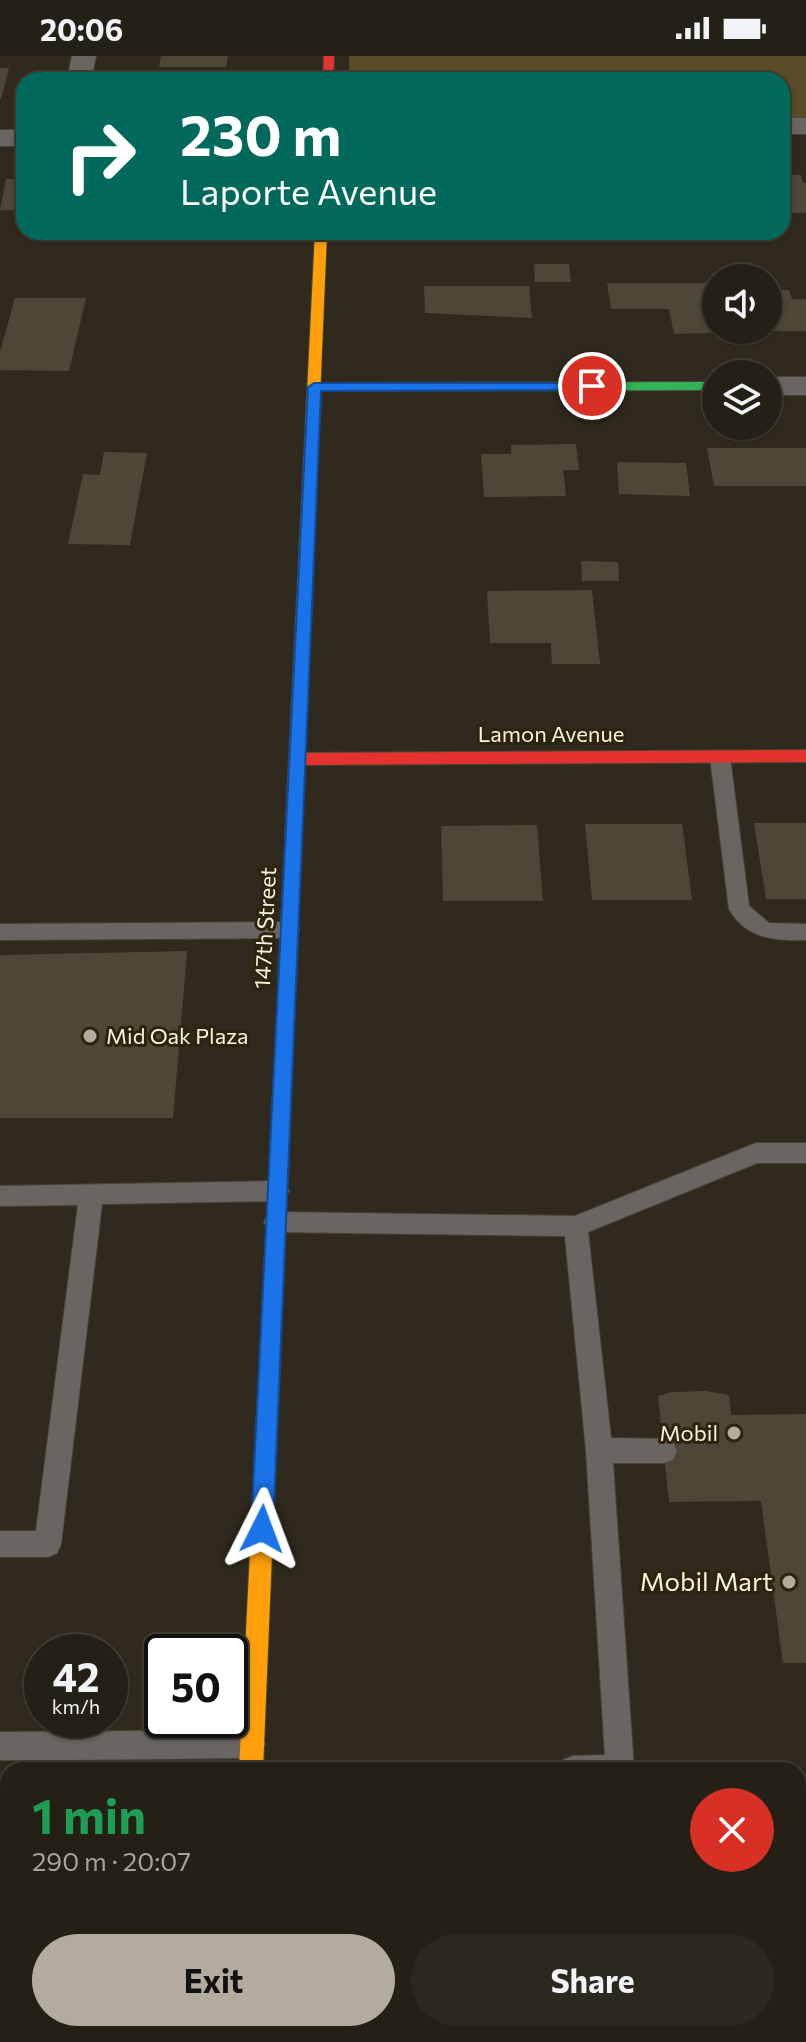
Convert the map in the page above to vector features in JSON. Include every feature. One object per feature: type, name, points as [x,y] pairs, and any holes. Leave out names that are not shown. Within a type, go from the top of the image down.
[{"type":"main road","name":"147th Street","points":[[251,1757],[321,240]]},
{"type":"main road","points":[[314,387],[702,386]]},
{"type":"main road","name":"Lamon Avenue","points":[[297,759],[806,756]]},
{"type":"street","points":[[782,386],[806,386]]},
{"type":"lane","points":[[720,757],[739,909],[752,925],[773,933],[806,932]]},
{"type":"lane","points":[[0,932],[289,930]]},
{"type":"lane","points":[[276,1222],[576,1226],[756,1153],[806,1153]]},
{"type":"lane","points":[[0,1196],[277,1191]]},
{"type":"lane","points":[[0,1544],[48,1544],[91,1195]]},
{"type":"lane","points":[[576,1226],[599,1450],[619,1762]]},
{"type":"lane","points":[[599,1450],[664,1451]]},
{"type":"lane","points":[[0,1746],[56,1758],[251,1757]]},
{"type":"shaded area","points":[[349,56],[806,56],[806,120],[790,120],[790,72],[349,72]]},
{"type":"building","points":[[161,56],[228,56],[226,67],[159,67]]},
{"type":"building","points":[[0,68],[9,68],[1,99],[0,99]]},
{"type":"building","points":[[790,175],[801,175],[803,183],[806,183],[806,213],[790,213]]},
{"type":"building","points":[[6,179],[16,179],[16,210],[0,210]]},
{"type":"building","points":[[534,264],[569,264],[571,282],[535,282]]},
{"type":"building","points":[[607,283],[702,283],[702,333],[674,334],[669,309],[611,309]]},
{"type":"building","points":[[424,286],[529,286],[532,318],[425,313]]},
{"type":"building","points":[[782,290],[789,290],[792,299],[806,299],[806,331],[782,331]]},
{"type":"building","points":[[15,298],[86,298],[69,371],[0,370],[0,352]]},
{"type":"building","points":[[576,444],[579,470],[563,470],[566,496],[484,497],[481,454],[511,454],[511,445]]},
{"type":"building","points":[[707,448],[806,448],[806,486],[714,486]]},
{"type":"building","points":[[104,452],[147,453],[130,545],[68,544],[83,474],[100,475]]},
{"type":"building","points":[[617,462],[686,463],[690,496],[619,494]]},
{"type":"building","points":[[581,561],[618,562],[619,581],[582,581]]},
{"type":"building","points":[[592,590],[600,664],[552,664],[551,643],[490,643],[487,591]]},
{"type":"building","points":[[754,823],[806,823],[806,899],[766,899]]},
{"type":"building","points":[[585,824],[682,824],[692,900],[592,900]]},
{"type":"building","points":[[537,825],[543,901],[443,901],[441,826]]},
{"type":"building","name":"Mid Oak Plaza","points":[[187,951],[173,1118],[0,1118],[0,955]]},
{"type":"building","name":"Mobil","points":[[706,1391],[729,1395],[731,1415],[806,1414],[806,1663],[783,1663],[761,1501],[669,1502],[658,1396],[672,1392]]},
{"type":"traffic: fast","points":[[314,387],[702,386]]},
{"type":"traffic: slow","points":[[296,778],[321,240]]},
{"type":"traffic: slow","points":[[251,1762],[282,1096]]},
{"type":"traffic: jam","points":[[328,72],[329,56]]},
{"type":"traffic: jam","points":[[297,759],[806,756]]},
{"type":"traffic: jam","points":[[282,1096],[296,778]]},
{"type":"place","name":"Mid Oak Plaza","points":[[90,1036]]},
{"type":"place","name":"Mobil","points":[[734,1433]]},
{"type":"place","name":"Mobil Mart","points":[[789,1582]]},
{"type":"route","points":[[262,1529],[314,387],[592,386]]}]
